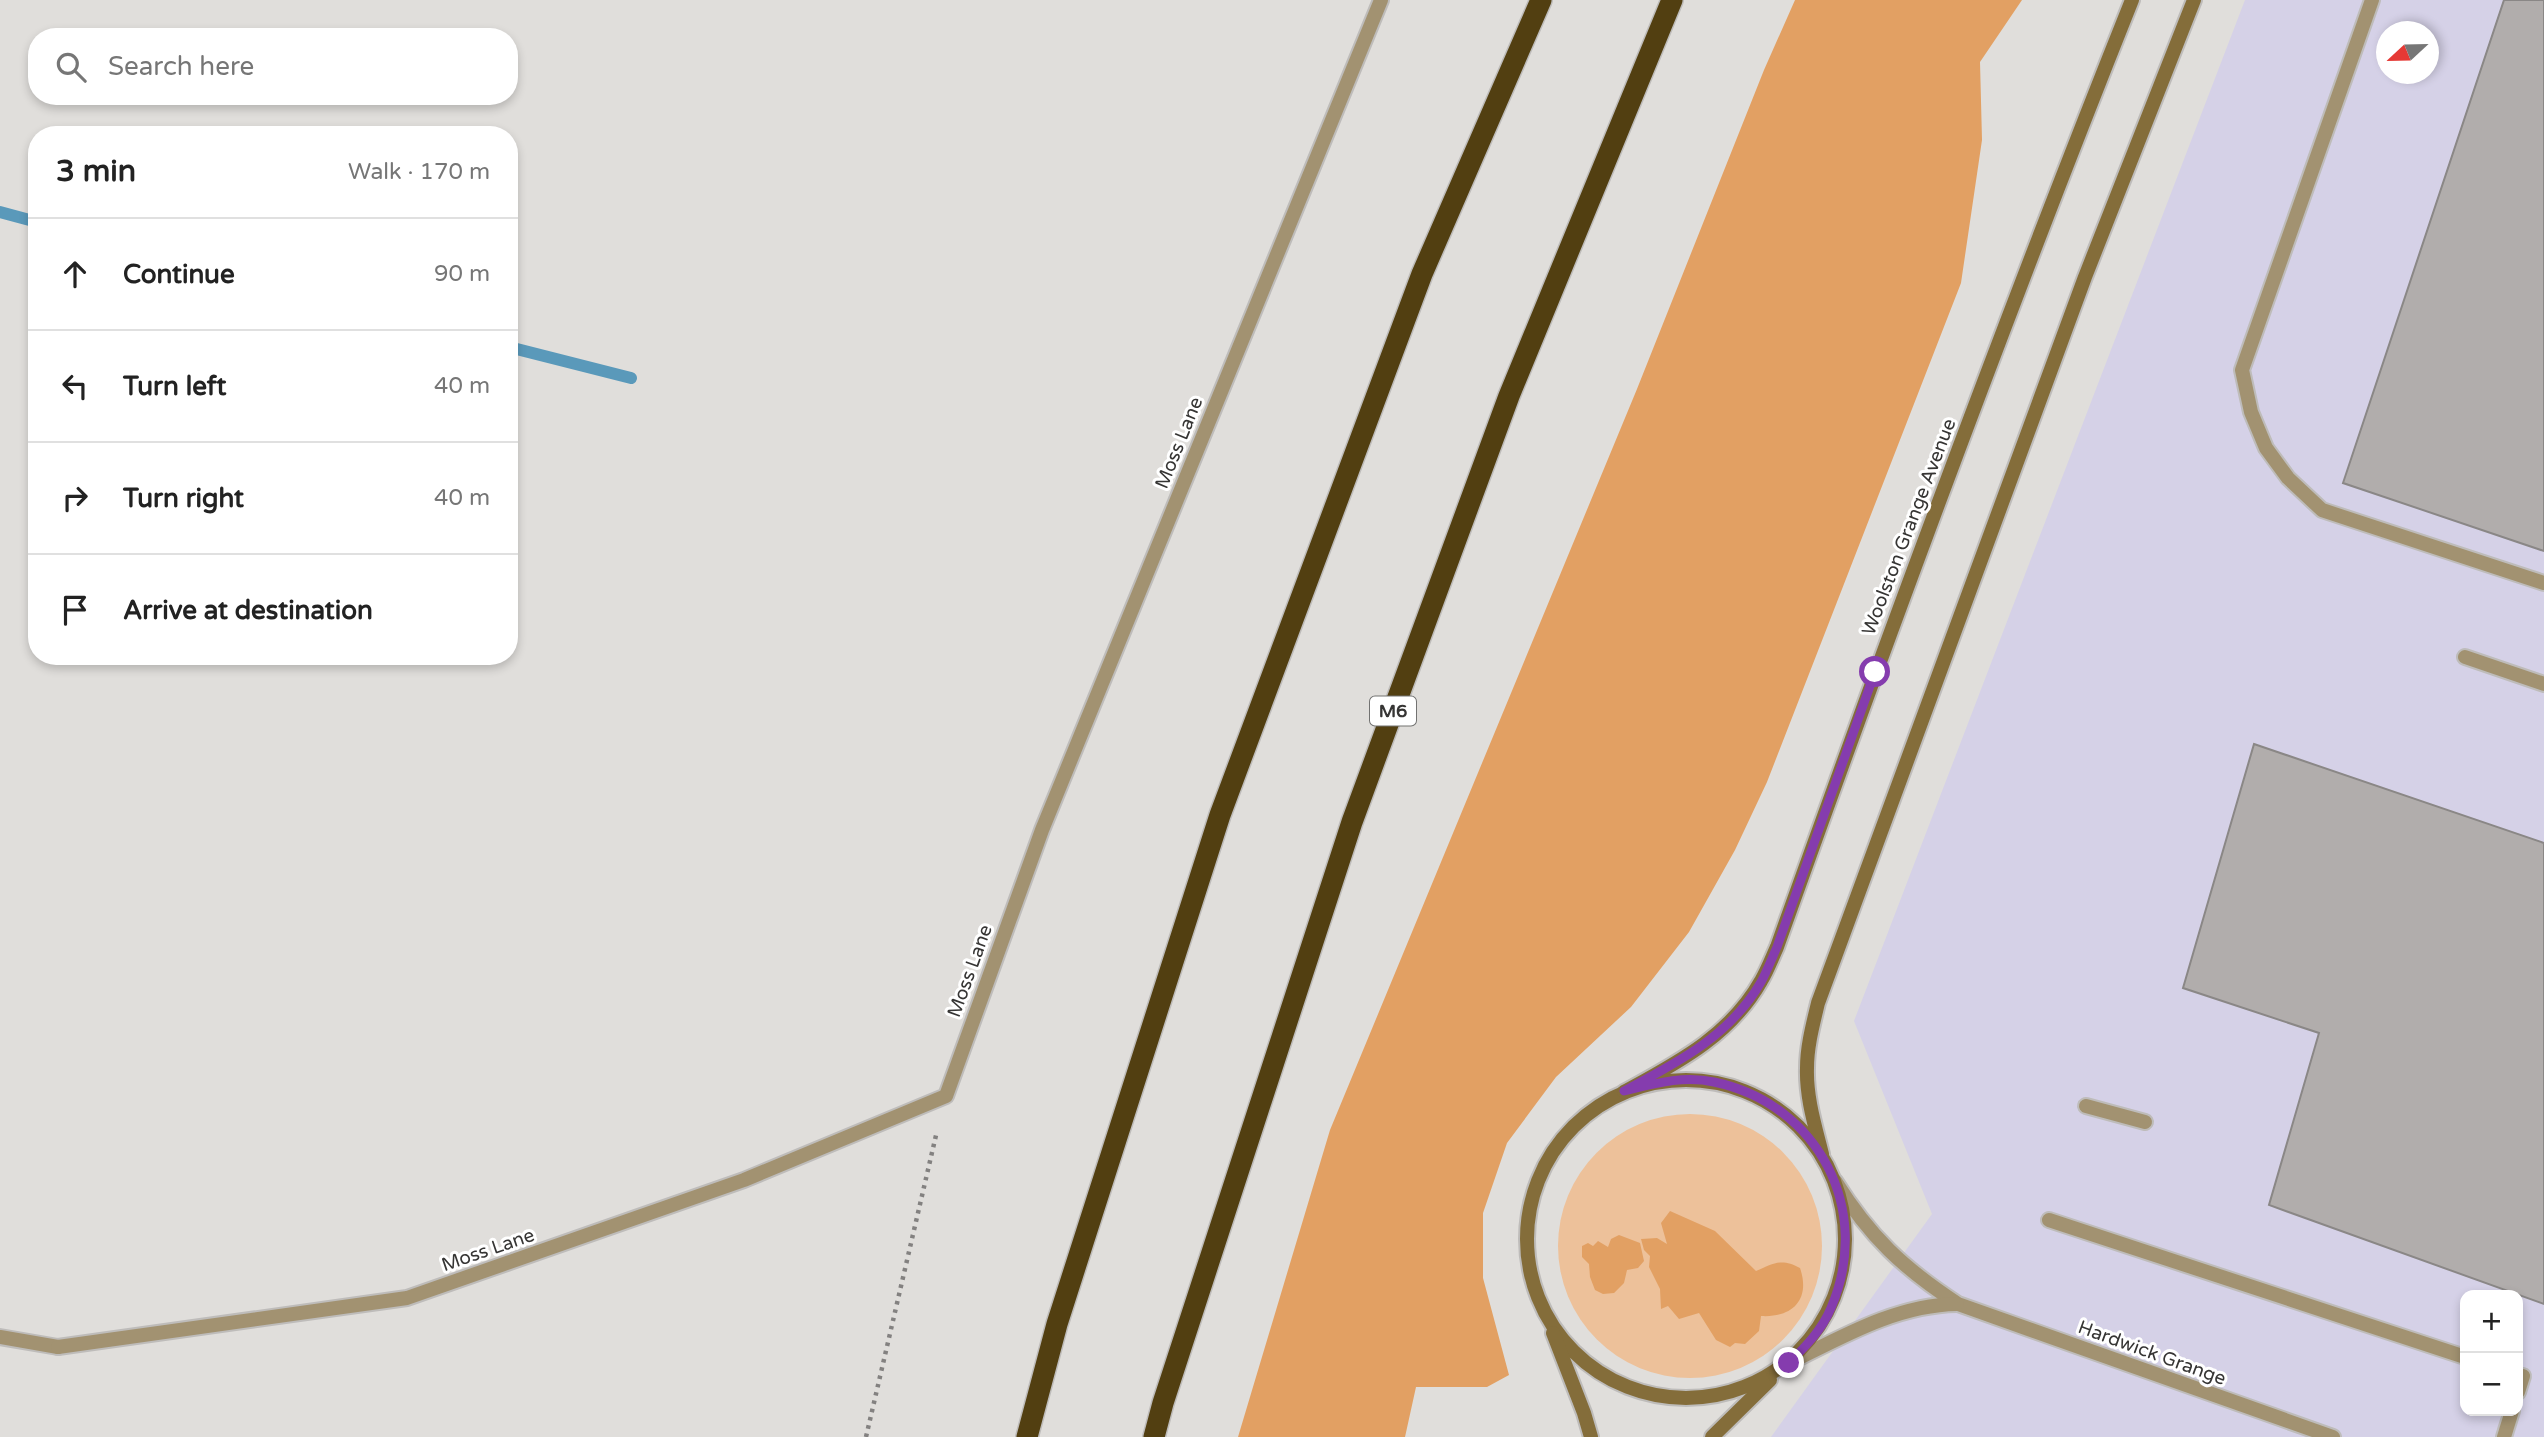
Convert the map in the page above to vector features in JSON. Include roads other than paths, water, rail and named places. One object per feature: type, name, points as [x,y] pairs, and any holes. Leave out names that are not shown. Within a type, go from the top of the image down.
[{"type":"highway","points":[[1027,1437],[1057,1324],[1220,815],[1422,274],[1541,0]]},
{"type":"highway","name":"M6","points":[[1154,1437],[1352,822],[1509,396],[1672,0]]},
{"type":"main road","name":"Woolston Grange Avenue","points":[[1624,1091],[1679,1062],[1714,1038],[1740,1011],[1761,981],[1777,947],[1875,672],[2132,0]]},
{"type":"main road","points":[[1712,1437],[1812,1340],[1830,1311],[1842,1280],[1846,1247],[1844,1213],[1835,1181],[1822,1154],[1809,1098],[1807,1068],[1818,1003],[2085,277],[2194,0]]},
{"type":"main road","points":[[1591,1437],[1584,1413],[1533,1287],[1526,1249],[1529,1209],[1541,1172],[1561,1139],[1590,1111],[1624,1091],[1667,1080],[1712,1081],[1755,1095],[1793,1120],[1822,1154]]},
{"type":"main road","points":[[1549,1323],[1584,1363],[1630,1390],[1682,1400],[1734,1393],[1785,1366]]},
{"type":"street","name":"Moss Lane","points":[[0,1337],[58,1347],[407,1298],[744,1180],[946,1096],[1042,830],[1381,0]]},
{"type":"street","points":[[2372,0],[2242,370],[2251,412],[2266,448],[2288,478],[2322,510],[2544,583]]},
{"type":"street","points":[[2465,657],[2544,684]]},
{"type":"street","points":[[2085,1106],[2145,1122]]},
{"type":"street","name":"Hardwick Grange","points":[[1835,1181],[1869,1231],[1922,1281],[1958,1304],[2326,1436]]},
{"type":"street","points":[[2049,1220],[2460,1355]]},
{"type":"street","name":"Hardwick Grange","points":[[1785,1366],[1878,1321],[1935,1304],[1958,1304]]},
{"type":"street","points":[[2504,1437],[2510,1416]]},
{"type":"waterway","points":[[0,212],[28,220]]},
{"type":"waterway","points":[[518,349],[631,378]]}]
